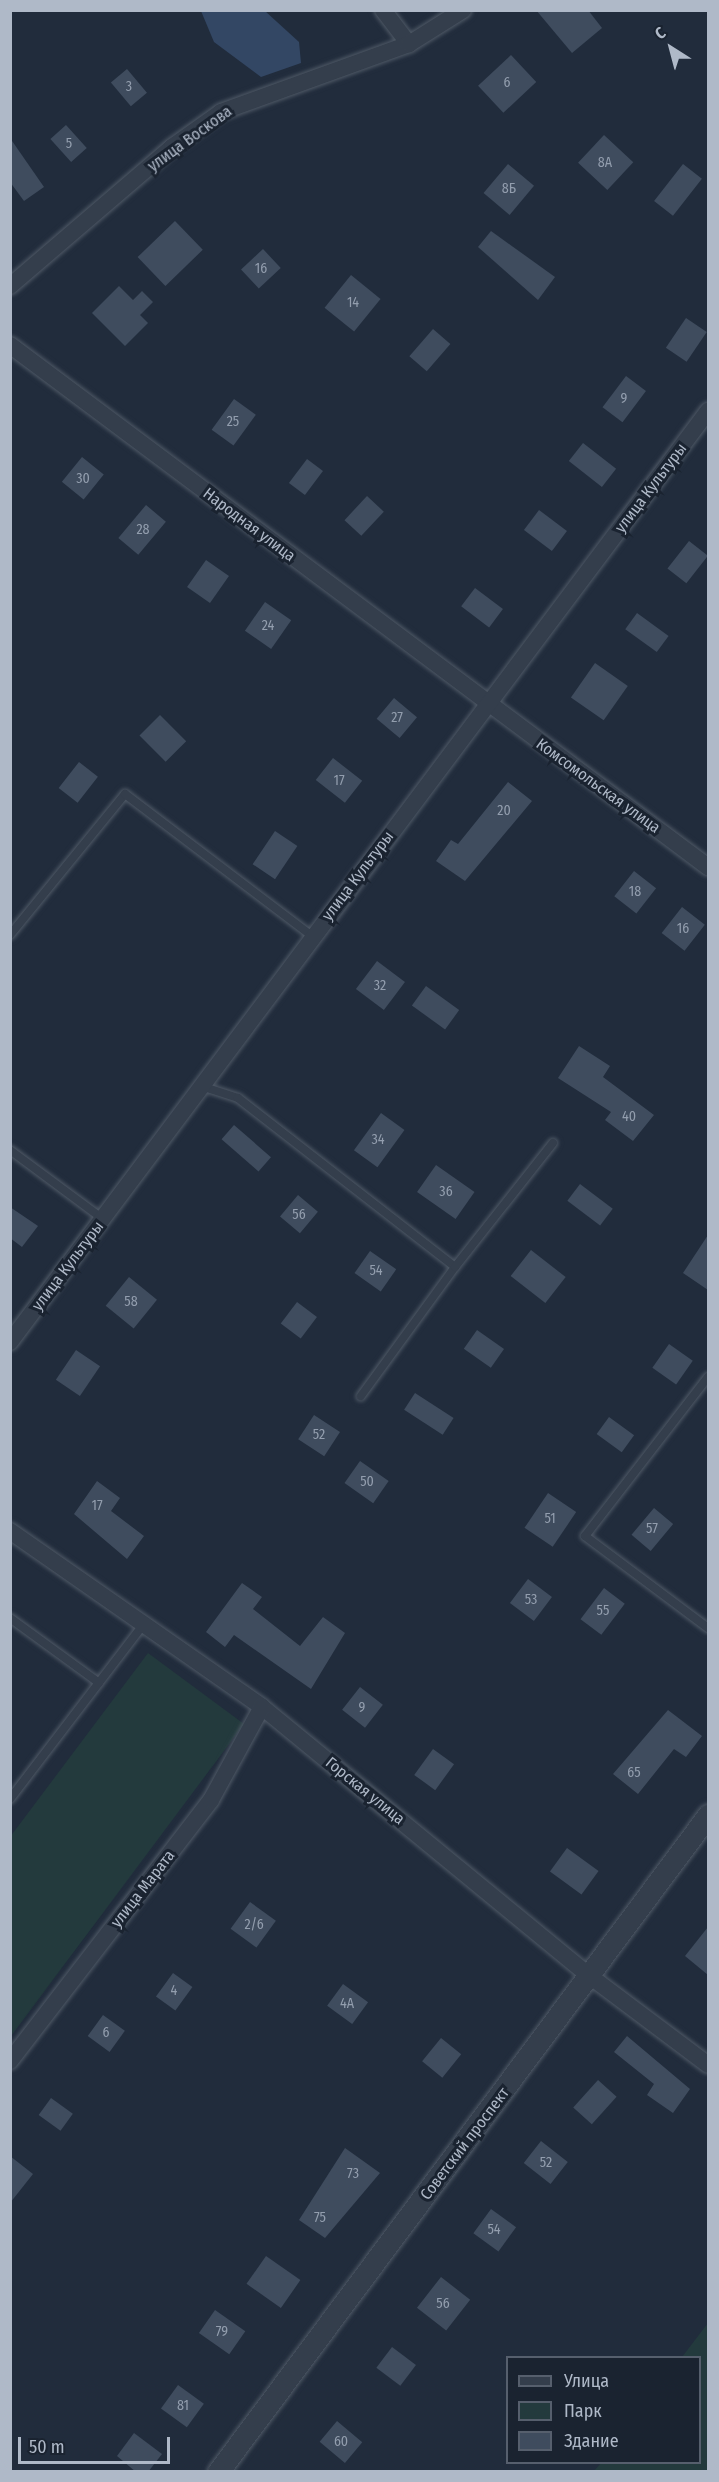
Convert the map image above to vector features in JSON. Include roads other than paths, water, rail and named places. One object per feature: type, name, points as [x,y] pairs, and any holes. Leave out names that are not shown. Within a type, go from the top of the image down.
[{"type":"street","points":[[383,10],[409,44]]},
{"type":"street","name":"улица Воскова","points":[[10,286],[172,147],[221,112],[409,44],[463,10]]},
{"type":"street","name":"Народная улица","points":[[10,345],[488,705]]},
{"type":"street","name":"улица Культуры","points":[[10,1342],[104,1219],[312,936],[708,411]]},
{"type":"street","name":"Комсомольская улица","points":[[488,705],[708,867]]},
{"type":"street","name":"Горская улица","points":[[10,1531],[262,1707],[591,1977],[708,2065]]},
{"type":"street","name":"улица Марата","points":[[10,2061],[211,1800],[262,1707]]},
{"type":"street","name":"Советский проспект","points":[[218,2472],[591,1977],[708,1815]]},
{"type":"lane","points":[[10,935],[125,794],[312,936]]},
{"type":"lane","points":[[201,1086],[238,1098],[455,1267]]},
{"type":"lane","points":[[361,1396],[455,1267],[553,1143]]},
{"type":"lane","points":[[10,1150],[104,1219]]},
{"type":"lane","points":[[708,1377],[585,1536],[708,1628]]},
{"type":"lane","points":[[10,1618],[99,1683]]},
{"type":"lane","points":[[10,1799],[143,1625]]},
{"type":"water","points":[[201,11],[265,11],[299,42],[301,63],[261,77],[214,42]]}]
